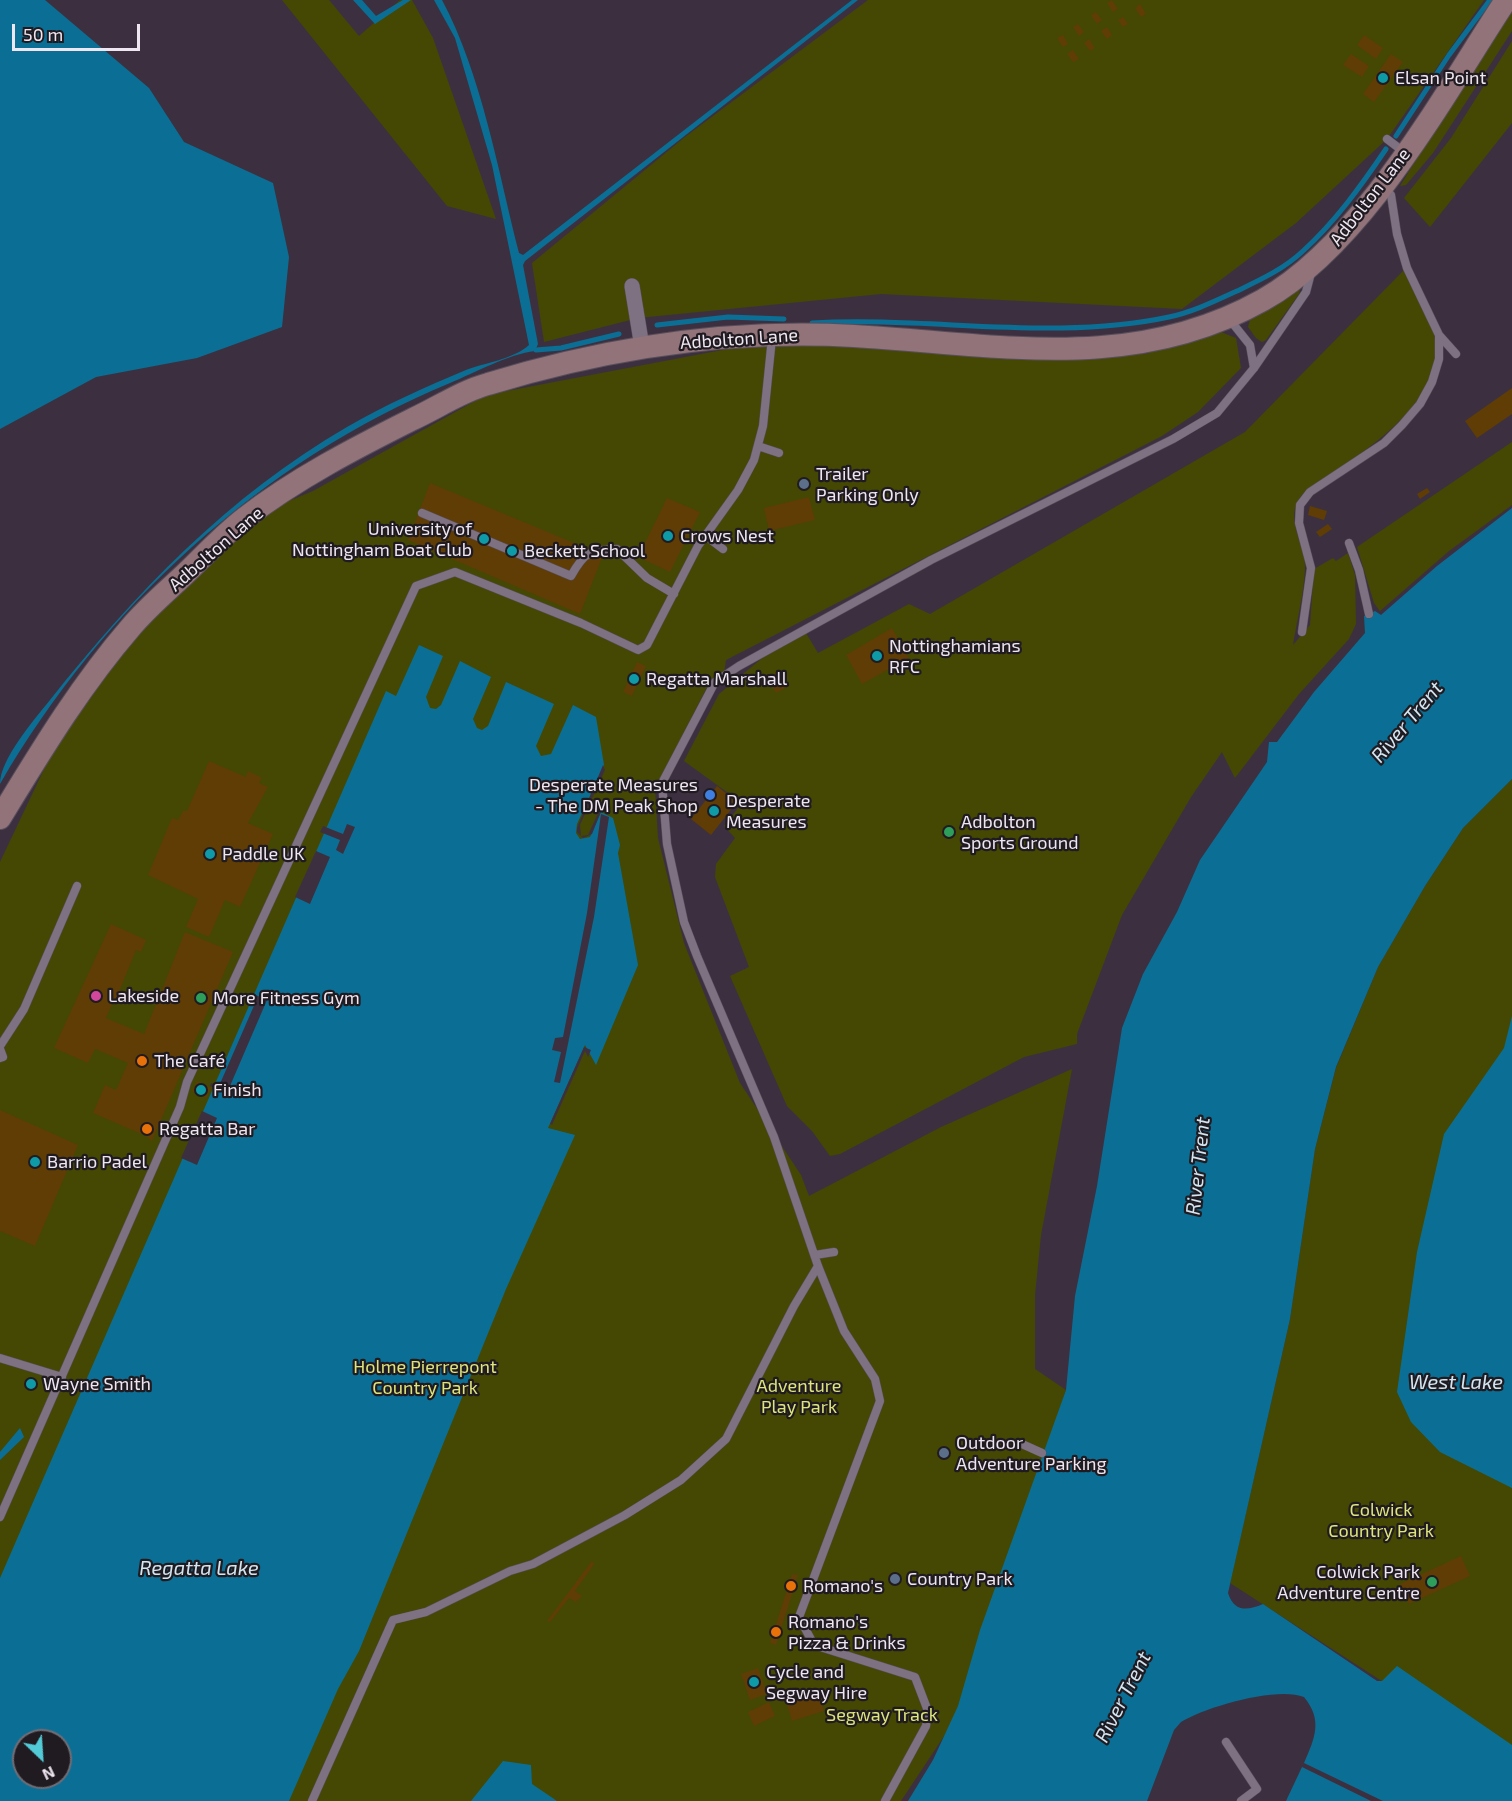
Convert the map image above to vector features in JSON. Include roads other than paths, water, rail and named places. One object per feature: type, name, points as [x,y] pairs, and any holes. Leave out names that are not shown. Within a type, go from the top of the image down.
[{"type":"street","name":"Adbolton Lane","points":[[0,818],[69,706],[134,623],[245,518],[347,452],[484,385],[642,346],[699,339],[804,334],[1015,349],[1076,351],[1138,345],[1185,334],[1229,318],[1268,297],[1312,266],[1360,215],[1406,153],[1506,0]]},
{"type":"street","points":[[632,286],[642,346]]},
{"type":"lane","points":[[1387,139],[1406,153]]},
{"type":"lane","points":[[1381,186],[1391,195],[1397,234],[1407,267],[1439,335],[1456,354]]},
{"type":"lane","points":[[885,1801],[926,1726],[928,1712],[915,1677],[814,1645],[800,1617],[880,1401],[880,1391],[875,1379],[846,1336],[818,1266],[774,1137],[684,922],[666,844],[662,783],[715,682],[803,629],[931,560],[1197,426],[1217,413],[1254,368],[1305,292],[1312,266]]},
{"type":"lane","points":[[1229,318],[1250,345],[1254,368]]},
{"type":"lane","points":[[1302,632],[1311,568],[1299,522],[1300,505],[1310,492],[1384,442],[1414,411],[1432,382],[1439,359],[1439,335]]},
{"type":"lane","points":[[0,1517],[180,1107],[187,1082],[416,586],[455,572],[581,623],[638,650],[647,645],[706,536],[738,490],[754,460],[763,426],[772,337]]},
{"type":"lane","points":[[758,446],[779,453]]},
{"type":"lane","points":[[422,513],[571,576],[581,559],[592,550],[617,549],[647,578],[674,594]]},
{"type":"lane","points":[[706,536],[723,549]]},
{"type":"lane","points":[[1349,543],[1359,570],[1369,614]]},
{"type":"lane","points":[[0,1058],[3,1057],[0,1048],[3,1037],[24,1009],[77,886]]},
{"type":"lane","points":[[815,1255],[834,1252]]},
{"type":"lane","points":[[312,1801],[393,1620],[426,1612],[510,1571],[533,1564],[625,1515],[687,1475],[726,1439],[794,1306],[818,1266]]},
{"type":"lane","points":[[0,1358],[62,1377]]},
{"type":"lane","points":[[1022,1444],[1042,1453]]},
{"type":"lane","points":[[1226,1742],[1257,1789],[1241,1801]]},
{"type":"water","points":[[0,0],[45,0],[149,88],[184,142],[273,183],[289,257],[282,327],[197,358],[96,377],[0,429]]},
{"type":"water","points":[[353,0],[362,0],[376,16],[403,0],[411,0],[375,24]]},
{"type":"water","points":[[434,0],[442,0],[468,60],[488,124],[519,253],[523,255],[852,0],[858,0],[525,261],[523,265],[538,344],[535,351],[492,364],[381,415],[314,454],[251,498],[192,547],[137,600],[87,658],[41,719],[0,784],[1,774],[19,740],[82,660],[150,585],[223,515],[304,454],[361,419],[435,383],[515,354],[529,345],[492,165],[455,38]]},
{"type":"water","name":"River Trent","points":[[1512,508],[1512,779],[1463,828],[1425,886],[1378,967],[1336,1067],[1315,1149],[1290,1319],[1228,1593],[1237,1607],[1246,1609],[1263,1604],[1377,1681],[1382,1681],[1397,1666],[1512,1745],[1512,1801],[1383,1801],[1304,1763],[1314,1737],[1314,1714],[1304,1697],[1277,1694],[1223,1705],[1181,1722],[1174,1730],[1147,1801],[908,1801],[933,1760],[958,1706],[980,1630],[1066,1390],[1075,1296],[1097,1186],[1122,1028],[1143,974],[1177,912],[1200,860],[1267,762],[1269,742],[1277,742],[1314,692],[1365,633],[1364,616],[1375,611],[1381,615],[1437,566]]},
{"type":"water","name":"Regatta Lake","points":[[419,645],[443,656],[426,697],[430,708],[436,709],[441,705],[460,661],[491,677],[473,719],[477,728],[482,730],[488,726],[506,682],[554,704],[536,746],[541,756],[551,754],[573,705],[596,717],[604,765],[577,824],[576,833],[580,839],[590,837],[601,812],[613,818],[620,845],[618,853],[638,965],[596,1065],[585,1045],[548,1128],[575,1135],[506,1289],[359,1651],[338,1689],[289,1801],[0,1801],[0,1578],[386,691],[396,696]]},
{"type":"water","name":"West Lake","points":[[1512,1016],[1512,1488],[1440,1452],[1411,1422],[1397,1392],[1417,1252],[1444,1134],[1504,1048]]},
{"type":"water","points":[[20,1428],[24,1437],[0,1460],[0,1452]]},
{"type":"water","points":[[503,1761],[531,1765],[532,1784],[557,1801],[471,1801]]},
{"type":"water","points":[[1302,1767],[1371,1801],[1286,1801]]},
{"type":"waterway","points":[[1396,136],[1449,55],[1490,0]]},
{"type":"waterway","points":[[812,323],[856,322],[1080,328],[1125,324],[1187,312],[1254,283],[1296,257],[1337,216],[1386,149]]},
{"type":"waterway","points":[[657,325],[728,317],[784,319]]},
{"type":"waterway","points":[[536,350],[561,348],[619,334]]},
{"type":"place","name":"Elsan Point","points":[[1383,78]]},
{"type":"place","name":"Trailer Parking Only","points":[[804,484]]},
{"type":"place","name":"Crows Nest","points":[[668,536]]},
{"type":"place","name":"University of Nottingham Boat Club","points":[[484,539]]},
{"type":"place","name":"Beckett School","points":[[512,551]]},
{"type":"place","name":"Nottinghamians RFC","points":[[877,656]]},
{"type":"place","name":"Regatta Marshall","points":[[634,679]]},
{"type":"place","name":"Desperate Measures - The DM Peak Shop","points":[[710,795]]},
{"type":"place","name":"Desperate Measures","points":[[714,811]]},
{"type":"place","name":"Adbolton Sports Ground","points":[[949,832]]},
{"type":"place","name":"Paddle UK","points":[[210,854]]},
{"type":"place","name":"Lakeside","points":[[96,996]]},
{"type":"place","name":"More Fitness Gym","points":[[201,998]]},
{"type":"place","name":"The Café","points":[[142,1061]]},
{"type":"place","name":"Finish","points":[[201,1090]]},
{"type":"place","name":"Regatta Bar","points":[[147,1129]]},
{"type":"place","name":"Barrio Padel","points":[[35,1162]]},
{"type":"place","name":"Wayne Smith","points":[[31,1384]]},
{"type":"place","name":"Outdoor Adventure Parking","points":[[944,1453]]},
{"type":"place","name":"Country Park","points":[[895,1579]]},
{"type":"place","name":"Colwick Park Adventure Centre","points":[[1432,1582]]},
{"type":"place","name":"Romano's","points":[[791,1586]]},
{"type":"place","name":"Romano's Pizza & Drinks","points":[[776,1632]]},
{"type":"place","name":"Cycle and Segway Hire","points":[[754,1682]]},
{"type":"park label","name":"Holme Pierrepont Country Park","points":[[425,1377]]},
{"type":"park label","name":"Adventure Play Park","points":[[799,1396]]},
{"type":"park label","name":"Colwick Country Park","points":[[1381,1520]]},
{"type":"park label","name":"Segway Track","points":[[882,1715]]}]
